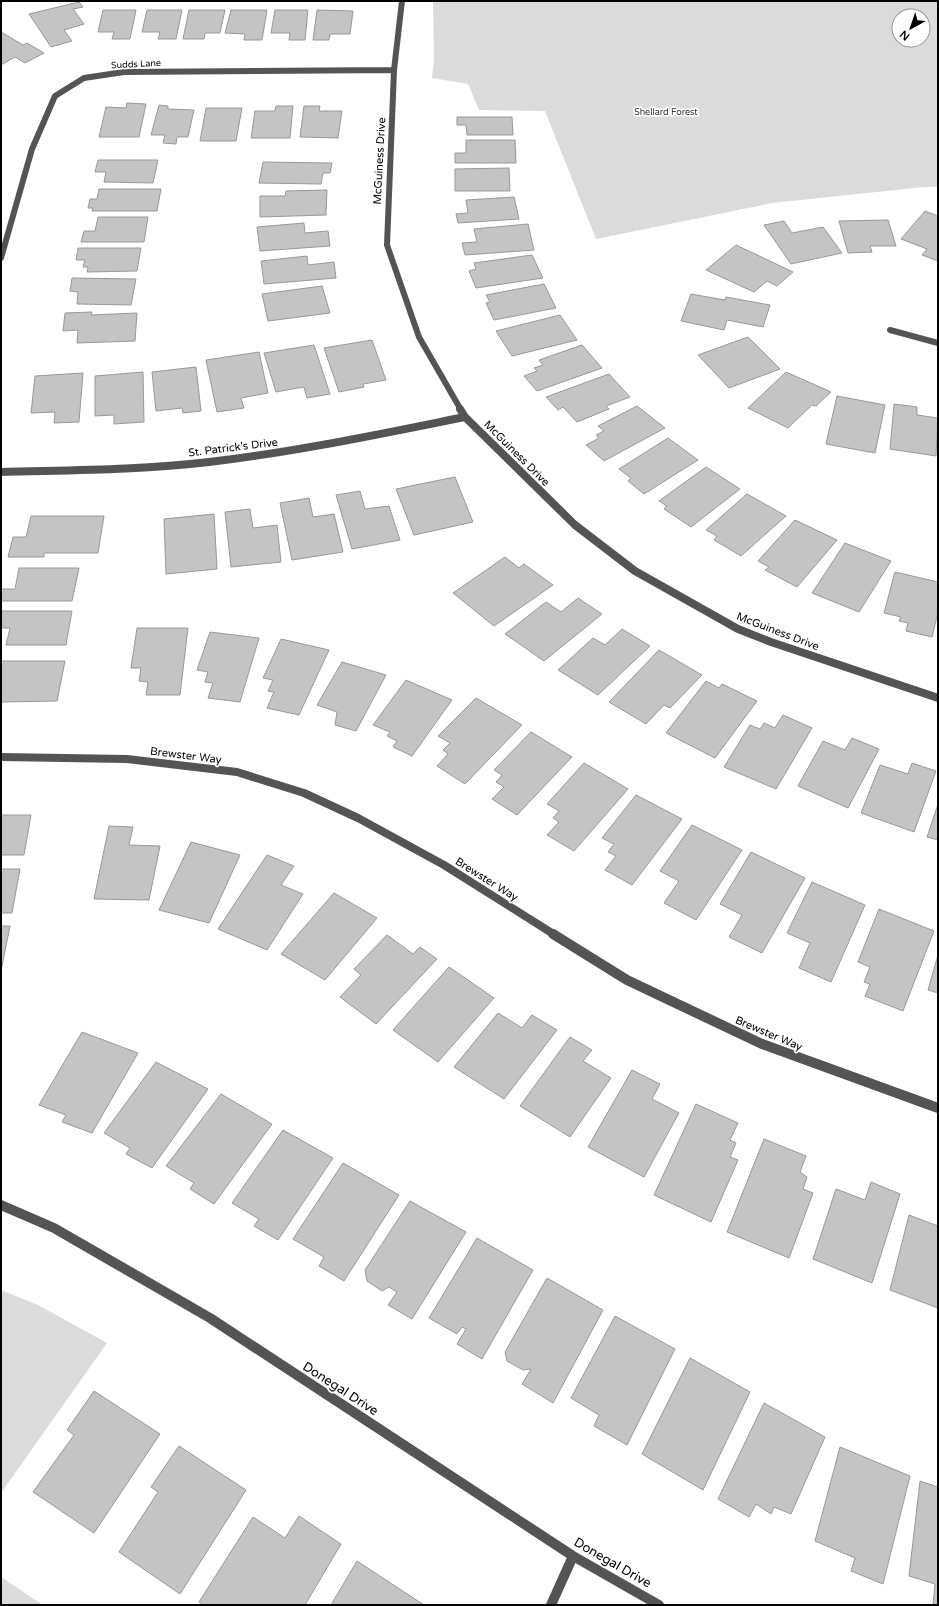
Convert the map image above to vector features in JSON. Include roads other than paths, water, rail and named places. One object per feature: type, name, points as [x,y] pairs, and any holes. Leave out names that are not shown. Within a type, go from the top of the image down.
[{"type":"street","name":"McGuiness Drive","points":[[402,1],[394,70],[387,245],[419,337],[465,417],[575,525],[635,571],[738,629],[771,642],[938,698]]},
{"type":"street","name":"Sudds Lane","points":[[1,258],[32,149],[55,96],[84,78],[124,72],[394,70]]},
{"type":"street","points":[[890,330],[938,343]]},
{"type":"street","name":"St. Patrick's Drive","points":[[1,472],[138,468],[208,462],[287,451],[465,417]]},
{"type":"street","name":"Brewster Way","points":[[1,757],[127,759],[221,770],[237,772],[304,793],[358,818],[444,865],[627,980],[762,1044],[938,1108]]},
{"type":"street","name":"Donegal Drive","points":[[1,1205],[54,1228],[210,1318],[573,1556],[659,1605]]},
{"type":"street","points":[[551,1605],[573,1556]]},
{"type":"park label","name":"Shellard Forest","points":[[666,112]]}]
